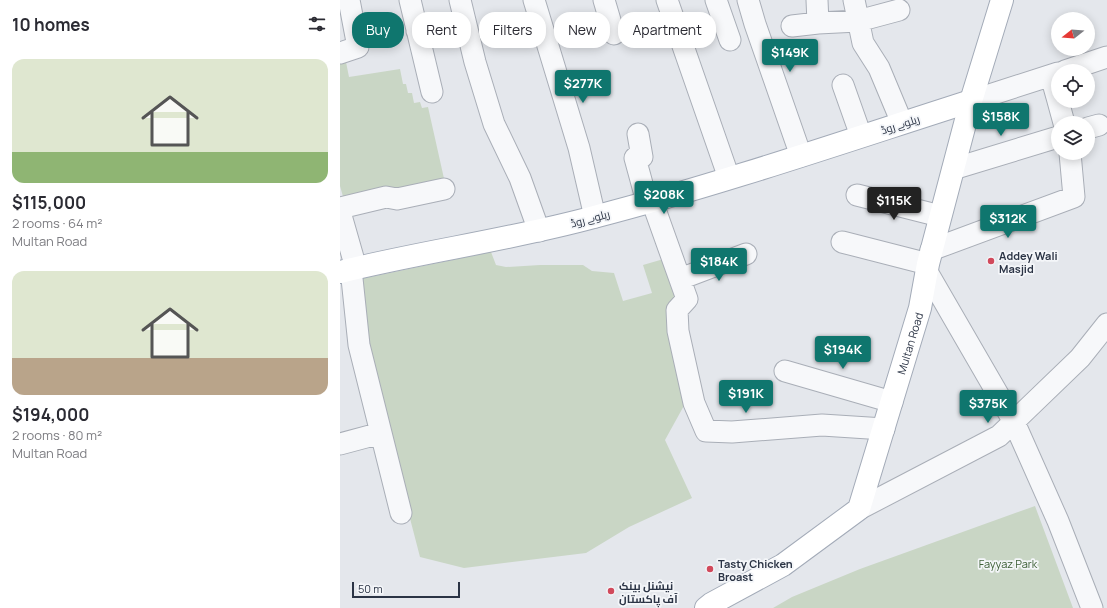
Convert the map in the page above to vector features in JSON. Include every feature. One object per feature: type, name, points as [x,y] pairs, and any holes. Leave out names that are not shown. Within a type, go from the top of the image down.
[{"type":"main road","name":"Multan Road","points":[[859,509],[920,308],[928,262],[940,216],[971,101],[1002,0]]},
{"type":"main road","name":"ریلوے روڈ","points":[[347,270],[538,231],[595,217],[801,156],[971,101]]},
{"type":"main road","points":[[706,608],[783,565],[859,509]]},
{"type":"street","points":[[340,53],[358,47],[349,0]]},
{"type":"street","points":[[410,0],[413,12]]},
{"type":"street","points":[[460,0],[462,12]]},
{"type":"street","points":[[534,0],[579,148],[595,217]]},
{"type":"street","points":[[588,0],[588,2],[594,0]]},
{"type":"street","points":[[604,0],[614,34]]},
{"type":"street","points":[[667,0],[729,178]]},
{"type":"street","points":[[716,0],[730,40]]},
{"type":"street","points":[[748,0],[801,156]]},
{"type":"street","points":[[817,0],[818,23]]},
{"type":"street","points":[[854,0],[863,43],[879,68],[902,123]]},
{"type":"street","points":[[792,26],[858,21],[899,10]]},
{"type":"street","points":[[471,45],[494,124],[520,178],[538,231]]},
{"type":"street","points":[[421,48],[432,92]]},
{"type":"street","points":[[1086,64],[1107,57]]},
{"type":"street","points":[[971,101],[1051,75]]},
{"type":"street","points":[[843,85],[861,136]]},
{"type":"street","points":[[638,134],[642,157],[635,158],[649,202],[687,300],[677,310],[678,331],[694,403],[706,431],[732,432],[822,425],[884,429]]},
{"type":"street","points":[[953,169],[1051,139]]},
{"type":"street","points":[[842,242],[928,262],[1074,197],[1071,160]]},
{"type":"street","points":[[340,208],[386,197],[397,199],[444,189]]},
{"type":"street","points":[[857,195],[940,216]]},
{"type":"street","points":[[340,212],[347,270],[359,345],[401,513]]},
{"type":"street","points":[[680,279],[746,254]]},
{"type":"street","points":[[928,262],[1014,422],[1058,521],[1092,608]]},
{"type":"street","points":[[859,509],[1000,436],[1080,358],[1107,324]]},
{"type":"street","points":[[785,371],[892,402]]},
{"type":"street","points":[[340,444],[381,433]]},
{"type":"green space","points":[[346,62],[349,77],[400,69],[403,84],[406,84],[408,93],[412,93],[414,103],[420,102],[422,108],[428,107],[445,183],[344,200],[340,186],[340,64]]},
{"type":"green space","points":[[491,252],[496,265],[506,267],[583,265],[592,271],[614,273],[623,301],[652,293],[643,265],[667,258],[680,295],[686,402],[665,440],[692,498],[629,527],[586,553],[464,568],[420,557],[364,341],[355,280]]},
{"type":"green space","name":"Fayyaz Park","points":[[1035,506],[1073,608],[773,608],[792,597],[860,569]]},
{"type":"place","name":"Addey Wali Masjid","points":[[991,261]]},
{"type":"place","name":"Tasty Chicken Broast","points":[[710,569]]},
{"type":"place","name":"نیشنل بینک آف پاکستان","points":[[611,591]]}]
